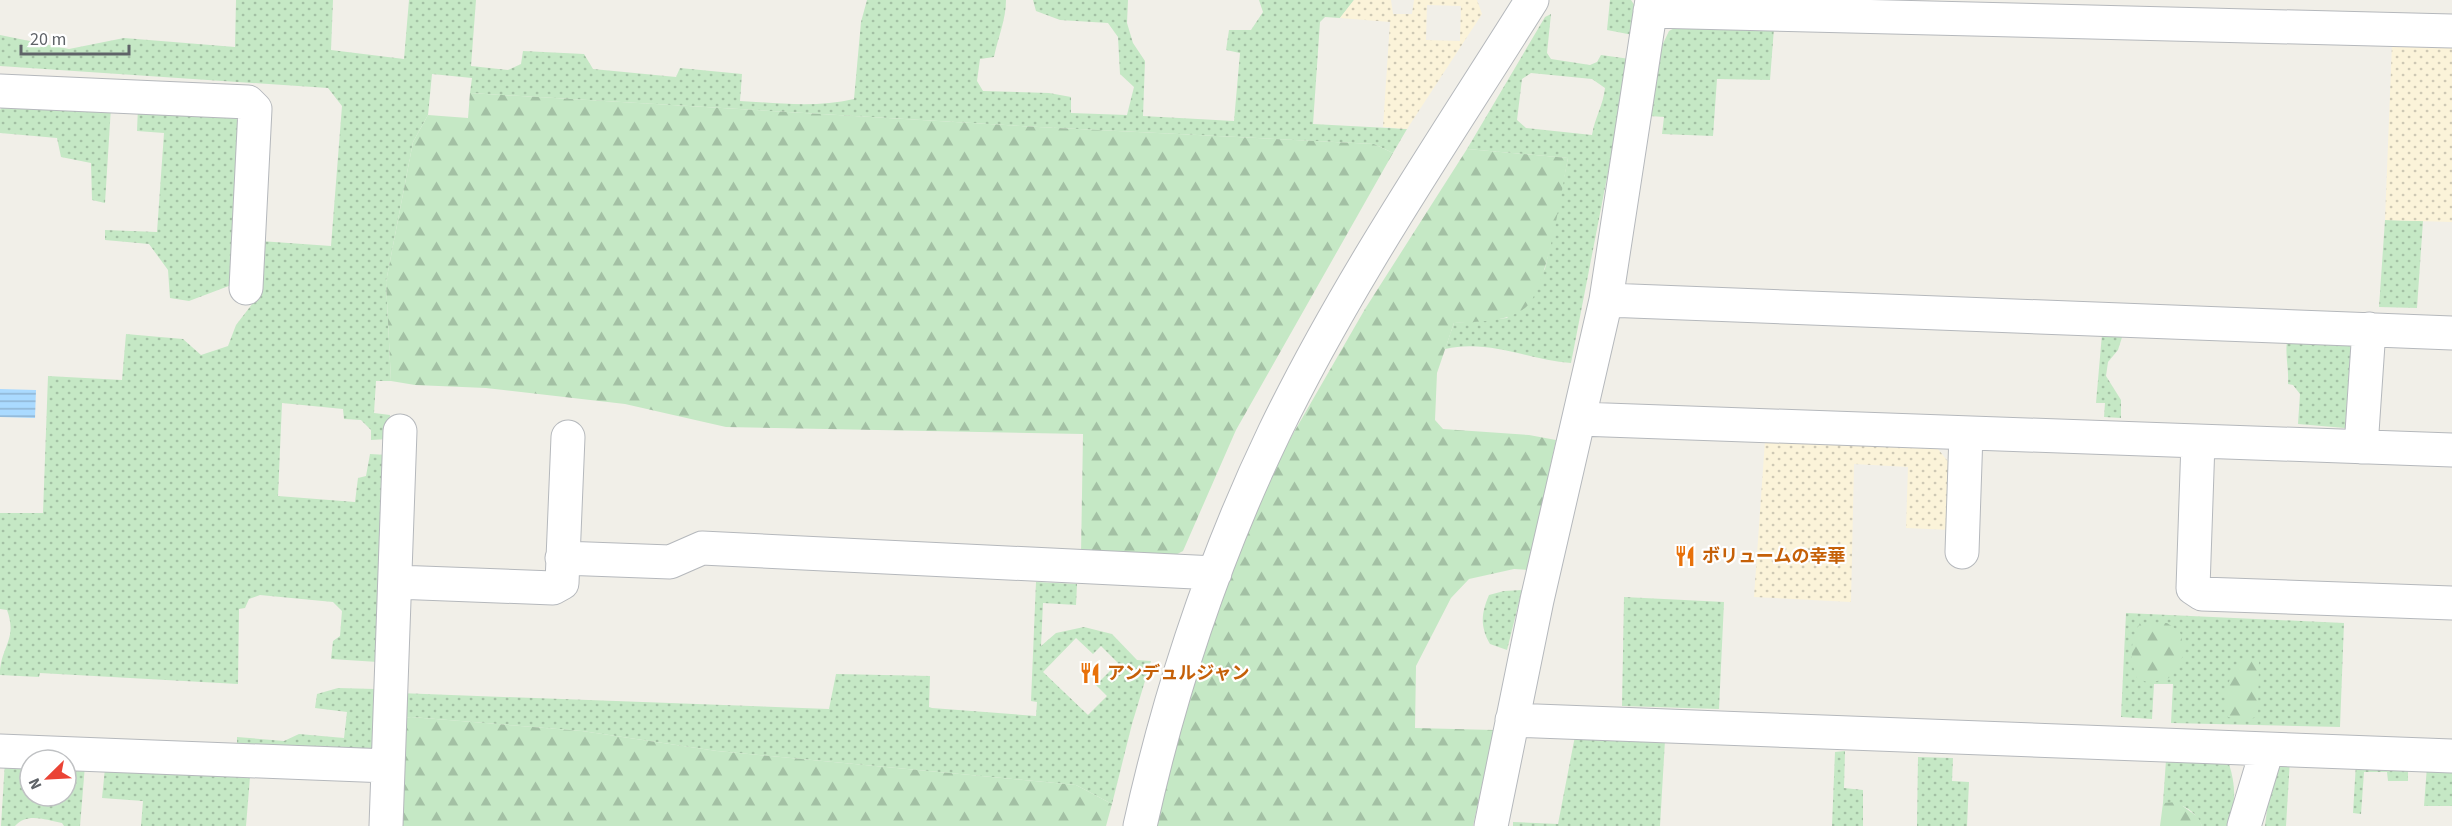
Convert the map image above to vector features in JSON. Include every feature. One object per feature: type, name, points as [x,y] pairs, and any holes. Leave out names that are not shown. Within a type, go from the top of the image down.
[{"type":"street","points":[[1140,826],[1175,689],[1238,513],[1275,432],[1371,255],[1532,0]]},
{"type":"street","points":[[1491,826],[1512,720],[1606,300],[1651,6],[2452,31]]},
{"type":"street","points":[[0,91],[248,102],[255,109],[246,288]]},
{"type":"street","points":[[1606,300],[2452,333]]},
{"type":"street","points":[[2361,447],[2368,329]]},
{"type":"street","points":[[1580,418],[2452,450]]},
{"type":"street","points":[[386,826],[400,431]]},
{"type":"street","points":[[1962,552],[1966,433]]},
{"type":"street","points":[[395,582],[553,588],[562,583],[568,437]]},
{"type":"street","points":[[2198,442],[2193,588],[2202,594],[2452,603]]},
{"type":"street","points":[[562,558],[670,562],[702,548],[1215,573]]},
{"type":"street","points":[[1512,720],[2452,756]]},
{"type":"street","points":[[2244,826],[2267,750]]},
{"type":"street","points":[[0,751],[388,766]]},
{"type":"green space","points":[[236,0],[333,0],[331,50],[404,59],[409,0],[476,0],[471,66],[508,70],[521,64],[523,51],[584,54],[593,69],[676,77],[680,68],[742,74],[740,101],[797,104],[854,99],[861,22],[867,0],[1006,0],[994,57],[980,59],[977,81],[983,91],[1049,93],[1071,97],[1071,113],[1127,115],[1134,87],[1120,74],[1118,37],[1108,23],[1060,20],[1036,11],[1033,0],[1128,0],[1127,23],[1133,43],[1145,61],[1143,116],[1234,121],[1240,53],[1226,50],[1229,30],[1251,30],[1263,12],[1259,0],[1354,0],[1340,18],[1325,17],[1320,22],[1313,124],[1407,129],[1393,153],[1374,144],[1038,127],[470,93],[472,78],[432,74],[428,115],[413,142],[386,282],[391,381],[376,381],[374,413],[390,415],[388,439],[371,440],[371,430],[361,420],[344,419],[343,409],[282,403],[278,496],[355,502],[358,478],[366,476],[370,454],[387,455],[378,662],[331,659],[333,641],[340,636],[342,611],[333,602],[260,595],[249,599],[245,608],[239,609],[238,684],[40,673],[39,677],[0,675],[11,629],[7,610],[0,609],[0,513],[43,513],[48,376],[122,380],[126,334],[183,339],[201,355],[228,346],[236,325],[256,299],[260,241],[331,246],[342,106],[328,88],[0,66],[0,35],[69,49],[124,38],[235,47]]},
{"type":"green space","points":[[1610,0],[1631,0],[1635,6],[1633,35],[1607,30]]},
{"type":"green space","points":[[1551,14],[1547,53],[1551,59],[1590,65],[1597,62],[1601,55],[1630,59],[1571,363],[1493,348],[1445,349],[1454,323],[1507,318],[1545,269],[1568,158],[1467,149],[1545,17]],"holes":[[[1531,73],[1592,79],[1605,88],[1592,135],[1526,128],[1517,120],[1522,79]]]},
{"type":"green space","points":[[1682,24],[1774,28],[1770,80],[1717,79],[1713,136],[1662,134],[1664,117],[1650,116],[1658,54],[1669,31]]},
{"type":"green space","points":[[470,93],[1038,127],[1374,144],[1393,153],[1236,430],[1183,551],[1168,559],[1081,555],[1083,434],[726,427],[625,404],[486,388],[415,385],[391,381],[386,282],[413,142],[428,115],[468,118]]},
{"type":"green space","points":[[6,102],[111,107],[105,203],[92,200],[91,163],[61,157],[57,138],[0,133],[0,110]]},
{"type":"green space","points":[[138,107],[233,115],[243,126],[234,284],[189,301],[170,298],[168,270],[149,244],[105,240],[105,230],[157,232],[164,133],[137,131]]},
{"type":"green space","points":[[1467,149],[1568,158],[1547,261],[1533,298],[1525,308],[1500,319],[1454,323],[1437,373],[1435,420],[1443,429],[1529,435],[1556,440],[1528,570],[1514,569],[1469,579],[1451,598],[1416,666],[1415,728],[1494,730],[1473,826],[1155,826],[1213,606],[1271,472],[1365,309]]},
{"type":"green space","points":[[2385,220],[2423,221],[2417,308],[2379,307]]},
{"type":"green space","points":[[2102,334],[2123,334],[2118,350],[2108,362],[2106,376],[2121,400],[2121,418],[2104,417],[2105,403],[2096,403]]},
{"type":"green space","points":[[2287,341],[2351,344],[2345,428],[2298,424],[2300,394],[2293,385],[2288,384]]},
{"type":"green space","points":[[1036,582],[1077,584],[1076,605],[1043,603],[1041,646],[1056,633],[1084,627],[1112,634],[1137,660],[1151,661],[1112,804],[1076,785],[717,751],[582,731],[411,717],[398,719],[399,693],[829,709],[836,674],[930,676],[929,707],[932,708],[1036,716],[1037,702],[1031,701]],"holes":[[[1076,638],[1093,654],[1101,646],[1118,663],[1096,685],[1107,696],[1088,715],[1043,672]]]},
{"type":"green space","points":[[1522,590],[1507,650],[1490,644],[1484,631],[1483,620],[1484,608],[1489,595]]},
{"type":"green space","points":[[1624,597],[1724,602],[1719,709],[1622,706]]},
{"type":"green space","points":[[2126,613],[2344,623],[2340,727],[2171,723],[2173,684],[2154,684],[2152,719],[2121,717]]},
{"type":"green space","points":[[2140,623],[2167,623],[2180,632],[2185,653],[2169,678],[2149,683],[2137,678],[2132,650]]},
{"type":"green space","points":[[2247,658],[2259,660],[2258,714],[2248,720],[2240,720],[2228,717],[2227,692],[2235,670]]},
{"type":"green space","points":[[338,688],[375,689],[372,749],[237,744],[237,737],[284,741],[299,734],[344,738],[347,712],[315,708],[317,694]]},
{"type":"green space","points":[[411,717],[582,731],[717,751],[1076,785],[1112,804],[1106,826],[393,826],[398,719]]},
{"type":"green space","points":[[1575,736],[1665,740],[1660,826],[1513,826],[1513,822],[1558,824]]},
{"type":"green space","points":[[1845,751],[1844,788],[1863,790],[1863,826],[1832,826],[1835,752]]},
{"type":"green space","points":[[1918,757],[1953,758],[1952,781],[1969,782],[1967,826],[1917,826]]},
{"type":"green space","points":[[2290,759],[2286,826],[2265,826],[2270,786],[2282,760]]},
{"type":"green space","points":[[2166,760],[2229,764],[2234,795],[2233,810],[2228,826],[2202,826],[2191,811],[2181,805],[2163,803]]},
{"type":"green space","points":[[5,761],[18,762],[18,808],[78,808],[78,765],[85,765],[80,826],[64,826],[62,823],[31,818],[15,826],[1,826]]},
{"type":"green space","points":[[2356,763],[2408,765],[2408,781],[2388,781],[2387,772],[2364,772],[2361,814],[2353,813]]},
{"type":"green space","points":[[2427,766],[2452,767],[2452,806],[2424,806]]},
{"type":"green space","points":[[105,768],[250,777],[246,826],[141,826],[143,801],[102,798]]},
{"type":"green space","points":[[2177,802],[2198,817],[2202,826],[2160,826],[2163,803]]},
{"type":"sand","points":[[1354,0],[1391,0],[1393,14],[1412,14],[1414,0],[1477,0],[1482,14],[1407,129],[1383,127],[1390,22],[1340,18]],"holes":[[[1427,5],[1461,6],[1460,41],[1426,40]]]},
{"type":"sand","points":[[2392,44],[2452,46],[2452,222],[2385,220]]},
{"type":"sand","points":[[1765,441],[1938,449],[1954,469],[1951,530],[1906,528],[1908,467],[1854,464],[1851,602],[1754,597]]},
{"type":"water","points":[[0,389],[36,390],[35,418],[0,417]]},
{"type":"place","name":"ボリュームの幸華","points":[[1685,556]]},
{"type":"place","name":"アンデュルジャン","points":[[1090,673]]}]
